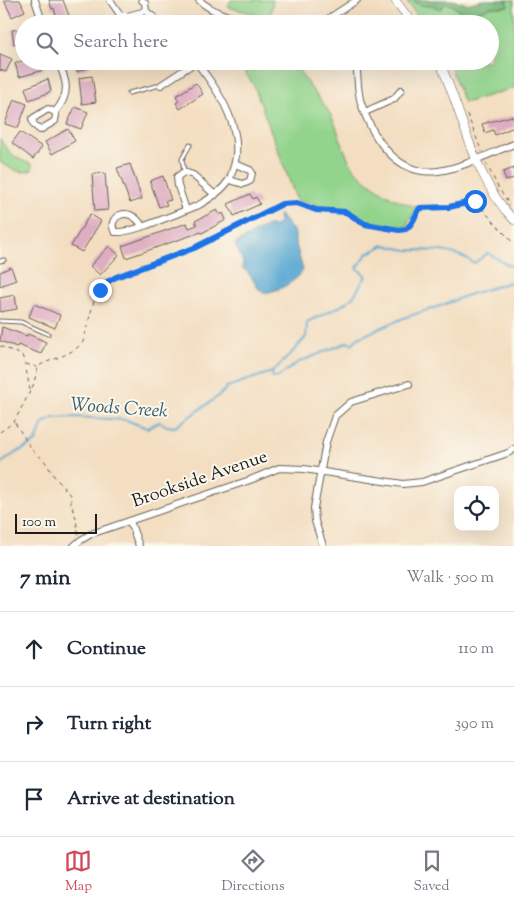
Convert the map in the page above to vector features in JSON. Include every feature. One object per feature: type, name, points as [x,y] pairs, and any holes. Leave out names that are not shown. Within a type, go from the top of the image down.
[{"type":"street","points":[[35,0],[40,15]]},
{"type":"street","points":[[110,0],[120,15]]},
{"type":"street","points":[[142,0],[145,3],[146,12],[150,15]]},
{"type":"street","points":[[199,0],[223,15]]},
{"type":"street","points":[[336,15],[358,0]]},
{"type":"street","points":[[395,0],[406,15]]},
{"type":"street","points":[[132,15],[146,12]]},
{"type":"street","points":[[55,112],[64,101],[66,78],[62,70]]},
{"type":"street","points":[[160,84],[184,70]]},
{"type":"street","points":[[142,226],[205,202],[230,180],[235,164],[237,145],[235,131],[214,87],[202,70]]},
{"type":"street","points":[[357,70],[360,95],[365,112],[380,144],[393,158],[408,167],[424,171],[448,170],[514,144]]},
{"type":"street","points":[[443,70],[479,157],[489,187],[514,220]]},
{"type":"street","points":[[365,112],[394,99],[402,90]]},
{"type":"street","points":[[230,180],[243,184],[250,181],[251,178],[250,170],[235,164]]},
{"type":"street","points":[[186,210],[177,177],[184,172],[192,175],[214,195]]},
{"type":"street","points":[[323,546],[315,521],[314,508],[326,442],[335,416],[352,402],[409,384]]},
{"type":"street","name":"Brookside Avenue","points":[[74,546],[91,534],[279,468],[304,468],[403,484],[422,482],[508,453],[514,449]]},
{"type":"street","points":[[130,521],[139,546]]},
{"type":"lane","points":[[129,93],[160,84]]},
{"type":"lane","points":[[184,172],[182,159],[190,145]]},
{"type":"lane","points":[[0,321],[21,322],[48,334]]},
{"type":"path","points":[[465,108],[479,157],[512,208]]},
{"type":"path","points":[[0,432],[14,422],[30,390],[38,367],[67,354],[83,342],[95,297],[107,282],[147,264],[194,248],[282,204],[297,203],[316,210],[346,212],[365,224],[399,230],[406,229],[411,224],[420,208],[449,207],[475,201],[514,244]]},
{"type":"path","points":[[0,346],[22,355],[26,364],[30,390]]},
{"type":"path","points":[[26,364],[38,367]]},
{"type":"path","points":[[14,422],[33,450],[44,460],[54,476],[71,496],[76,527],[81,540]]},
{"type":"green space","points":[[231,0],[273,0],[270,15],[259,15],[228,7]]},
{"type":"green space","points":[[406,0],[414,0],[415,3],[440,8],[446,3],[462,12],[508,6],[507,0],[514,0],[514,88],[464,103],[451,70],[499,70],[499,15],[417,15]]},
{"type":"green space","points":[[414,0],[452,0],[467,4],[483,0],[507,0],[508,6],[490,7],[481,11],[464,14],[446,3],[440,9],[433,5],[420,5]]},
{"type":"green space","points":[[244,70],[299,70],[331,115],[347,156],[355,170],[370,184],[389,196],[417,207],[406,227],[362,221],[350,211],[297,201],[254,86]]},
{"type":"green space","points":[[0,139],[13,155],[32,164],[32,170],[19,172],[0,162]]},
{"type":"water","points":[[279,214],[295,233],[295,241],[303,270],[296,279],[286,286],[263,293],[242,268],[243,262],[235,244],[265,226],[275,226],[280,222]]},
{"type":"building","points":[[4,0],[20,0],[25,11],[12,17]]},
{"type":"building","points":[[49,0],[63,0],[69,15],[56,15],[54,8],[52,9]]},
{"type":"building","points":[[12,30],[15,30],[15,44],[14,44]]},
{"type":"building","points":[[0,54],[12,59],[6,72],[0,70]]},
{"type":"building","points":[[17,70],[44,70],[19,77]]},
{"type":"building","points":[[92,76],[96,102],[82,104],[79,78]]},
{"type":"building","points":[[48,79],[51,91],[29,100],[25,88]]},
{"type":"building","points":[[196,83],[203,94],[180,109],[176,103],[179,101],[176,96]]},
{"type":"building","points":[[14,99],[27,104],[18,128],[5,124]]},
{"type":"building","points":[[75,107],[88,112],[81,129],[67,124]]},
{"type":"building","points":[[512,116],[514,127],[495,135],[493,130],[485,133],[482,124]]},
{"type":"building","points":[[68,129],[75,141],[52,154],[45,142]]},
{"type":"building","points":[[20,132],[42,147],[33,159],[12,143]]},
{"type":"building","points":[[130,164],[142,199],[130,203],[117,168]]},
{"type":"building","points":[[514,168],[514,178],[506,181],[503,172]]},
{"type":"building","points":[[105,173],[108,210],[95,211],[92,174]]},
{"type":"building","points":[[163,176],[171,200],[165,201],[167,205],[159,207],[150,181]]},
{"type":"building","points":[[250,194],[253,199],[256,197],[260,204],[234,216],[228,204]]},
{"type":"building","points":[[217,210],[220,215],[223,213],[226,220],[202,233],[126,258],[122,246],[187,223],[189,228],[197,225],[195,221]]},
{"type":"building","points":[[90,214],[101,221],[82,252],[71,246]]},
{"type":"building","points":[[109,246],[119,255],[100,275],[90,266]]},
{"type":"building","points":[[11,267],[16,280],[0,286],[0,272]]},
{"type":"building","points":[[15,295],[17,309],[0,312],[0,298]]},
{"type":"building","points":[[34,304],[60,315],[55,328],[29,317]]},
{"type":"building","points":[[2,327],[27,336],[28,334],[46,342],[41,354],[18,345],[17,347],[0,341]]},
{"type":"waterway","name":"Woods Creek","points":[[0,464],[36,442],[43,423],[54,418],[75,417],[126,420],[147,428],[160,422],[167,426],[175,427],[220,395],[227,387],[272,372],[306,337],[307,322],[341,306],[353,297],[366,276],[357,268],[367,254],[384,245],[407,250],[450,253],[466,258],[474,263],[488,253],[508,265],[514,266]]},
{"type":"waterway","points":[[272,372],[273,378],[278,377],[297,363],[348,342],[352,344],[358,338],[406,317],[514,281]]},
{"type":"route","points":[[100,290],[107,282],[116,277],[194,248],[278,205],[290,202],[305,205],[316,210],[346,212],[352,214],[365,224],[399,230],[406,229],[411,224],[420,208],[449,207],[475,201]]}]
